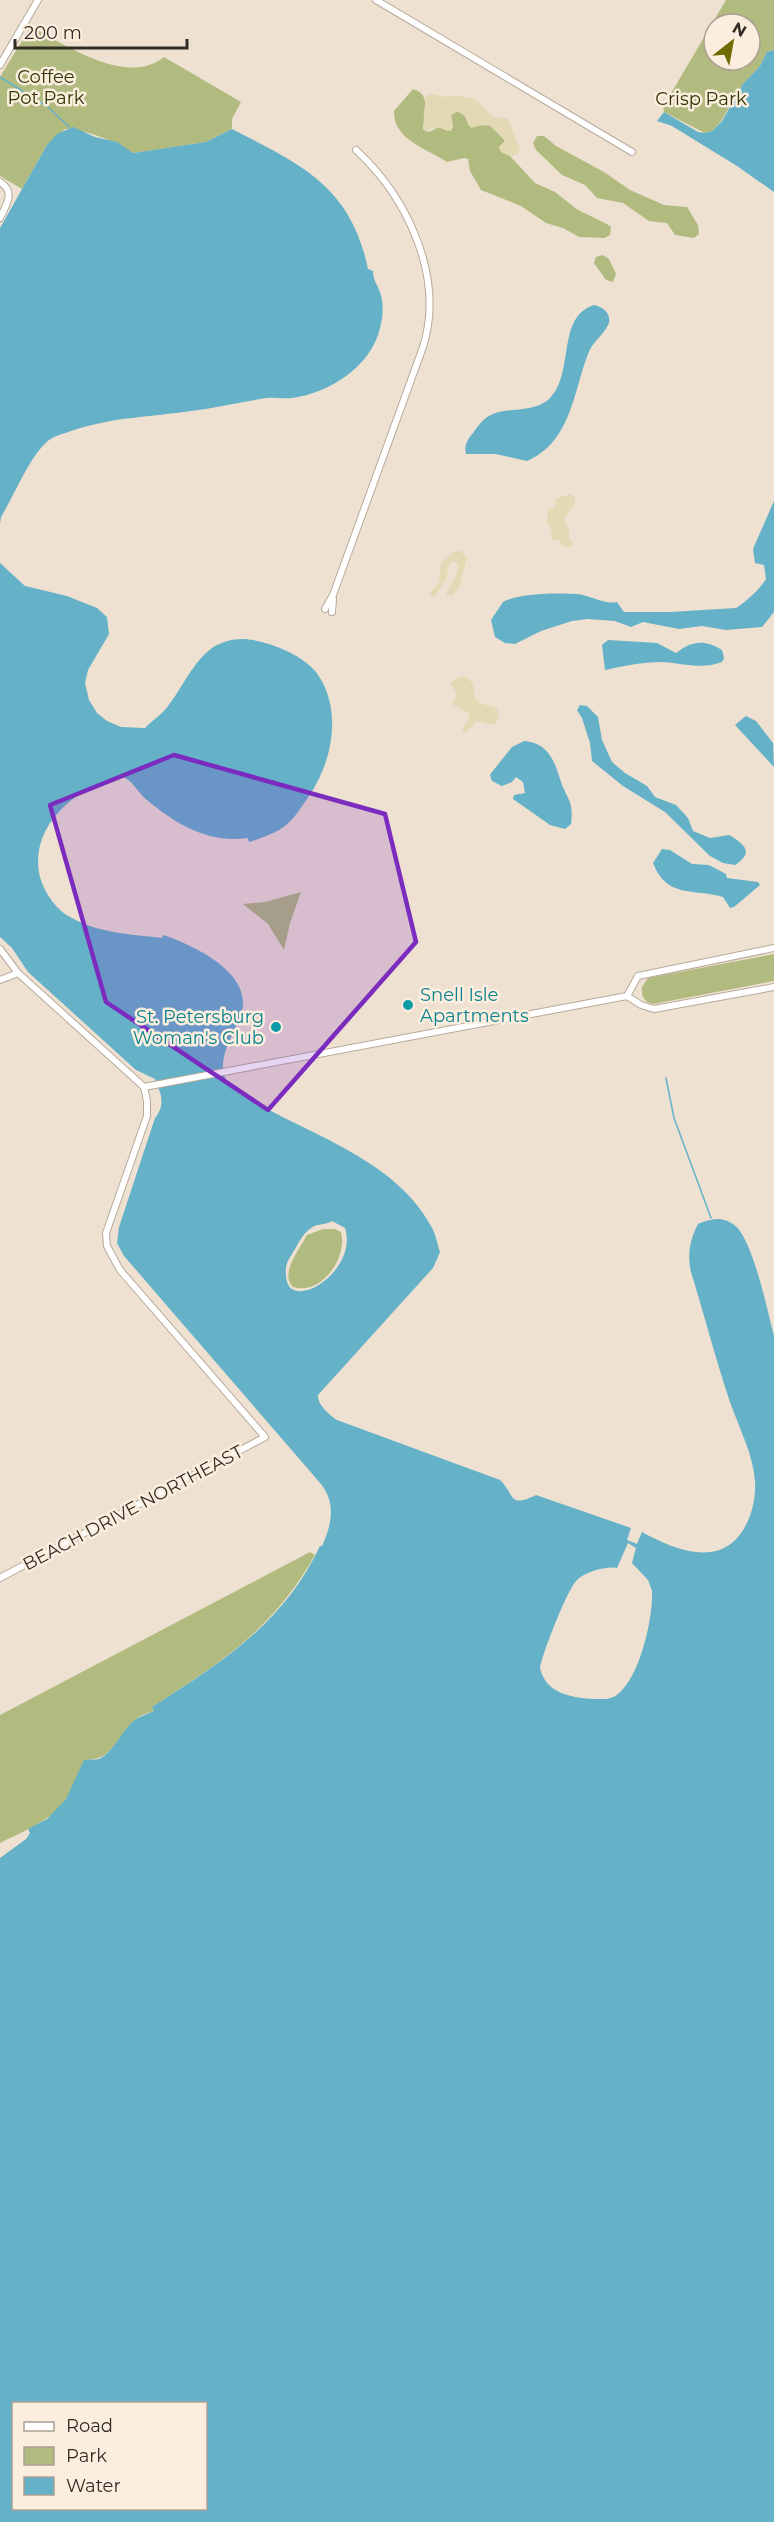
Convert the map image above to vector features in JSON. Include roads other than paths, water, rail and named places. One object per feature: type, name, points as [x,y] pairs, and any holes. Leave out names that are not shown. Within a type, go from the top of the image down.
[{"type":"street","points":[[0,65],[38,0]]},
{"type":"street","points":[[376,0],[632,152]]},
{"type":"street","points":[[329,610],[428,331],[431,311],[428,280],[417,244],[400,204],[387,183],[356,150]]},
{"type":"street","points":[[0,182],[7,186],[9,199],[0,218]]},
{"type":"street","points":[[627,996],[638,976],[774,948]]},
{"type":"street","points":[[0,949],[18,973],[144,1087],[627,996],[641,1005],[654,1009],[774,987]]},
{"type":"street","points":[[0,980],[18,973]]},
{"type":"street","name":"BEACH DRIVE NORTHEAST","points":[[0,1578],[265,1437],[120,1270],[107,1246],[106,1233],[147,1116],[144,1087]]},
{"type":"water","points":[[774,50],[774,192],[672,126],[657,121],[664,112],[698,132],[712,131],[722,121],[743,84],[754,72],[762,72],[762,62],[767,52]]},
{"type":"water","points":[[73,127],[95,137],[117,142],[133,153],[206,142],[232,129],[280,154],[319,181],[335,197],[349,217],[360,241],[368,269],[373,271],[380,292],[383,306],[382,319],[375,342],[368,355],[347,376],[320,390],[292,398],[266,398],[200,410],[103,422],[52,438],[35,455],[1,517],[0,524],[0,228],[47,145],[57,134]]},
{"type":"water","points":[[594,305],[606,311],[609,323],[590,350],[568,415],[553,442],[542,453],[527,461],[496,454],[466,454],[465,448],[468,441],[487,417],[500,412],[537,406],[550,398],[558,387],[562,375],[570,333],[575,321],[582,311]]},
{"type":"water","points":[[774,501],[774,612],[762,627],[726,630],[702,626],[679,629],[643,622],[631,627],[615,621],[588,619],[572,621],[541,631],[515,644],[505,643],[495,637],[491,620],[503,602],[529,595],[577,594],[612,603],[617,602],[624,612],[736,608],[766,579],[764,565],[755,563],[753,549]]},
{"type":"water","points":[[0,563],[25,586],[67,596],[97,608],[107,617],[109,634],[88,670],[85,683],[89,700],[97,713],[107,721],[121,727],[145,728],[166,709],[205,654],[218,644],[231,640],[258,641],[278,647],[306,662],[316,672],[324,686],[330,702],[332,734],[324,767],[299,811],[288,824],[279,830],[249,842],[248,838],[220,838],[207,835],[170,817],[147,800],[131,782],[119,776],[86,790],[58,812],[41,842],[38,859],[40,877],[44,887],[53,902],[65,914],[88,925],[112,932],[162,938],[163,935],[189,945],[229,972],[238,984],[243,997],[242,1011],[223,1063],[223,1072],[229,1085],[250,1100],[336,1143],[380,1171],[417,1205],[431,1226],[440,1252],[433,1268],[318,1395],[321,1406],[327,1412],[337,1420],[500,1480],[516,1500],[521,1501],[536,1495],[631,1528],[627,1540],[637,1544],[642,1532],[667,1544],[693,1552],[711,1552],[722,1549],[732,1543],[746,1526],[755,1492],[754,1471],[724,1383],[691,1272],[689,1253],[698,1224],[711,1220],[720,1219],[733,1224],[747,1243],[774,1336],[774,2522],[0,2522],[0,1858],[26,1839],[30,1833],[28,1829],[47,1819],[66,1799],[84,1760],[99,1759],[105,1755],[136,1719],[154,1711],[152,1707],[226,1657],[269,1619],[288,1597],[322,1546],[331,1514],[329,1499],[321,1484],[124,1256],[117,1243],[119,1227],[160,1108],[161,1094],[155,1079],[136,1070],[28,972],[12,948],[0,937]],"holes":[[[332,1221],[345,1228],[347,1244],[342,1260],[333,1273],[322,1283],[309,1290],[298,1291],[290,1287],[286,1267],[305,1234],[313,1226]],[[628,1543],[636,1548],[632,1563],[648,1580],[652,1591],[650,1616],[639,1661],[626,1686],[615,1696],[601,1699],[561,1693],[548,1684],[540,1668],[562,1608],[573,1586],[581,1577],[590,1572],[617,1568]]]},
{"type":"water","points":[[608,640],[657,643],[676,653],[687,646],[704,643],[722,650],[724,658],[722,662],[707,666],[654,662],[605,670],[602,645]]},
{"type":"water","points":[[580,705],[587,706],[598,717],[602,740],[612,762],[647,786],[655,797],[676,805],[688,818],[693,831],[710,838],[729,835],[743,845],[745,856],[735,865],[723,863],[710,856],[665,812],[623,786],[592,761],[590,743],[577,710]]},
{"type":"water","points":[[746,716],[756,721],[773,743],[774,767],[735,725]]},
{"type":"water","points":[[524,741],[539,745],[549,754],[555,765],[572,810],[571,824],[565,829],[550,825],[513,799],[514,795],[525,793],[523,782],[516,777],[512,782],[502,786],[492,781],[490,775],[512,747]]},
{"type":"water","points":[[662,849],[670,850],[692,864],[709,865],[726,874],[727,878],[758,882],[760,885],[730,908],[723,897],[682,890],[666,882],[653,863]]},
{"type":"waterway","points":[[0,77],[48,107],[69,127]]},
{"type":"waterway","points":[[666,1078],[674,1118],[711,1218]]},
{"type":"place","name":"Snell Isle Apartments","points":[[408,1005]]},
{"type":"place","name":"St. Petersburg Woman's Club","points":[[276,1027]]},
{"type":"park label","name":"Coffee Pot Park","points":[[46,88]]},
{"type":"park label","name":"Crisp Park","points":[[701,99]]}]
